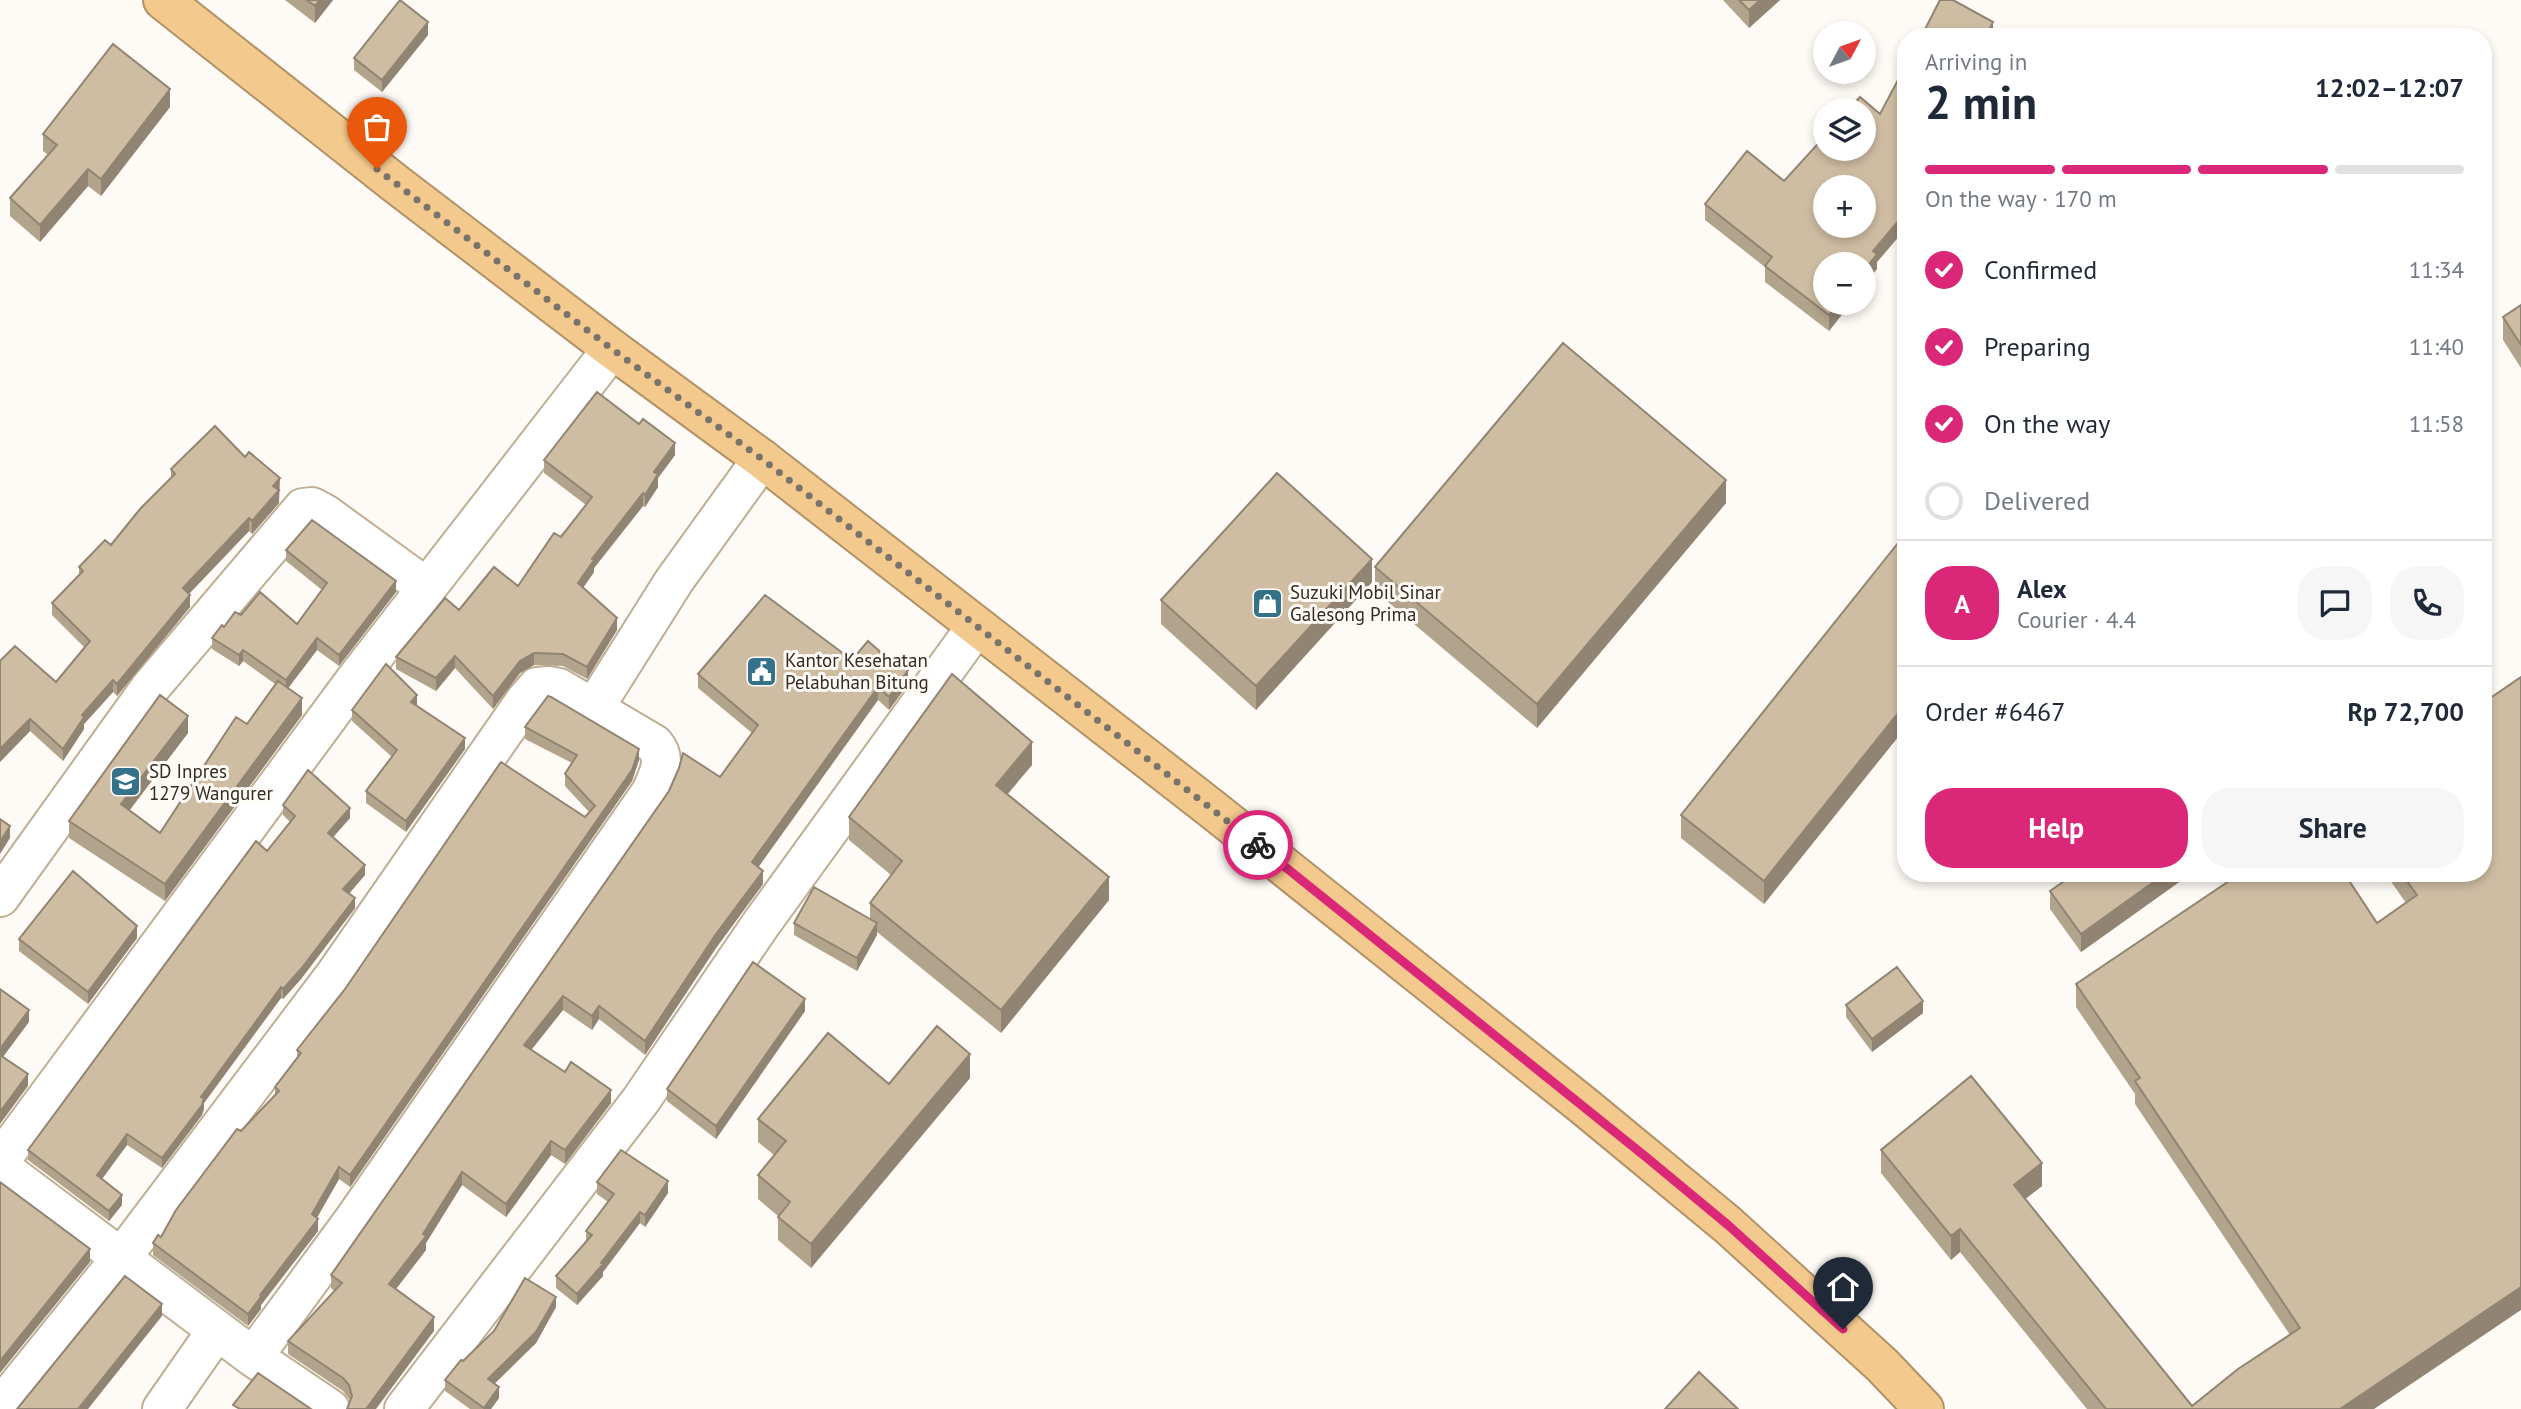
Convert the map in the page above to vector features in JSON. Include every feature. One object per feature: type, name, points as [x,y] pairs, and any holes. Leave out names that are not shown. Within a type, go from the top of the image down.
[{"type":"highway","points":[[163,0],[396,184],[612,349],[762,459],[1246,835],[1584,1105],[1728,1225],[1882,1365],[1924,1409]]},
{"type":"street","points":[[0,1161],[427,587],[612,349]]},
{"type":"street","points":[[594,708],[674,581],[762,459]]},
{"type":"street","points":[[0,897],[150,688],[303,508],[312,507],[325,514],[427,587]]},
{"type":"street","points":[[404,1409],[641,1100],[761,924],[976,627]]},
{"type":"street","points":[[0,1408],[122,1257],[335,975],[525,701],[537,687],[559,688],[654,744],[661,752],[662,762],[651,792],[353,1221],[253,1357]]},
{"type":"street","points":[[0,1167],[253,1357],[330,1409]]},
{"type":"street","points":[[162,1409],[217,1330]]},
{"type":"building","points":[[307,0],[320,0],[315,6]]},
{"type":"building","points":[[400,0],[428,22],[382,80],[354,58]]},
{"type":"building","points":[[1739,0],[1760,0],[1749,10]]},
{"type":"building","points":[[1940,0],[1953,0],[1993,22],[1990,28],[1926,28]]},
{"type":"building","points":[[113,44],[170,89],[101,179],[88,169],[40,225],[10,198],[57,145],[43,134]]},
{"type":"building","points":[[1897,82],[1897,223],[1874,252],[1813,252],[1813,303],[1765,266],[1772,257],[1705,204],[1747,151],[1784,181],[1813,149],[1813,161],[1876,161],[1876,111],[1880,114]]},
{"type":"building","points":[[2521,305],[2521,345],[2503,317]]},
{"type":"building","points":[[1563,343],[1726,480],[1537,704],[1375,567]]},
{"type":"building","points":[[597,392],[639,424],[643,419],[675,443],[654,472],[658,474],[645,495],[643,493],[592,559],[594,560],[578,583],[617,618],[587,667],[563,654],[534,653],[520,661],[493,696],[455,656],[436,678],[396,657],[445,598],[459,610],[494,567],[518,586],[554,533],[561,537],[592,497],[544,460]]},
{"type":"building","points":[[215,426],[245,457],[249,452],[280,478],[273,486],[279,490],[252,521],[249,518],[183,588],[190,595],[117,684],[113,680],[82,715],[84,717],[63,749],[30,719],[0,749],[0,661],[15,646],[56,682],[90,641],[52,603],[83,571],[79,567],[105,540],[111,545],[140,509],[175,474],[171,469]]},
{"type":"building","name":"Suzuki Mobil Sinar Galesong Prima","points":[[1277,473],[1372,559],[1256,686],[1161,600]]},
{"type":"building","points":[[312,520],[396,581],[339,655],[317,638],[286,680],[243,650],[239,655],[212,638],[235,612],[241,615],[260,592],[297,624],[327,583],[286,550]]},
{"type":"building","points":[[1897,544],[1897,714],[1764,881],[1681,815]]},
{"type":"building","points":[[765,595],[852,660],[868,641],[896,666],[899,662],[908,670],[889,697],[878,687],[752,862],[763,871],[716,934],[645,1041],[599,1006],[592,1016],[563,996],[524,1045],[565,1072],[571,1062],[611,1090],[565,1150],[551,1141],[506,1204],[462,1172],[423,1234],[426,1236],[389,1284],[434,1317],[366,1409],[347,1409],[352,1396],[349,1385],[343,1378],[288,1341],[342,1283],[331,1275],[669,791],[683,753],[720,777],[758,725],[698,674]]},
{"type":"building","points":[[386,664],[417,695],[411,702],[465,738],[406,821],[366,791],[397,750],[352,710]]},
{"type":"building","points":[[952,674],[1032,742],[996,785],[1109,877],[1001,1010],[870,903],[902,861],[849,817]]},
{"type":"building","points":[[2521,677],[2521,1287],[2340,1409],[2106,1409],[1960,1229],[1951,1236],[1881,1150],[1971,1076],[2042,1163],[2014,1185],[2192,1406],[2238,1369],[2300,1328],[2135,1081],[2140,1078],[2076,984],[2228,882],[2350,882],[2377,923],[2417,895],[2408,882],[2492,882],[2492,697]]},
{"type":"building","points":[[278,681],[302,698],[165,884],[69,821],[160,695],[188,716],[121,804],[160,833],[236,717],[247,724]]},
{"type":"building","points":[[548,696],[639,749],[632,770],[350,1175],[339,1167],[312,1214],[318,1219],[248,1314],[153,1243],[158,1235],[161,1237],[176,1210],[237,1129],[241,1131],[279,1091],[275,1087],[301,1053],[297,1050],[345,989],[501,762],[585,817],[595,806],[565,774],[577,755],[525,727]]},
{"type":"building","points":[[308,770],[350,808],[328,833],[365,865],[343,889],[355,898],[301,969],[283,989],[281,987],[201,1097],[204,1098],[202,1105],[162,1158],[127,1134],[97,1175],[122,1195],[109,1211],[28,1150],[256,841],[267,851],[295,816],[283,805]]},
{"type":"building","points":[[0,819],[10,826],[0,842]]},
{"type":"building","points":[[73,871],[137,926],[88,992],[19,939]]},
{"type":"building","points":[[2063,882],[2153,882],[2081,934],[2050,891]]},
{"type":"building","points":[[814,887],[877,923],[857,958],[794,923]]},
{"type":"building","points":[[753,962],[805,999],[716,1126],[667,1089]]},
{"type":"building","points":[[1897,967],[1923,1001],[1872,1039],[1846,1005]]},
{"type":"building","points":[[0,989],[29,1010],[0,1049]]},
{"type":"building","points":[[937,1026],[970,1054],[811,1244],[778,1217],[790,1202],[758,1175],[786,1141],[758,1119],[828,1033],[889,1084]]},
{"type":"building","points":[[0,1055],[28,1074],[0,1112]]},
{"type":"building","points":[[621,1150],[668,1181],[645,1215],[640,1212],[601,1263],[603,1264],[577,1294],[556,1276],[592,1235],[586,1231],[614,1194],[597,1182]]},
{"type":"building","points":[[0,1182],[90,1249],[0,1361]]},
{"type":"building","points":[[125,1276],[162,1304],[78,1409],[17,1409]]},
{"type":"building","points":[[525,1278],[556,1297],[536,1332],[488,1379],[499,1387],[484,1408],[445,1380],[461,1360],[494,1331]]},
{"type":"building","points":[[1699,1372],[1738,1409],[1665,1409]]},
{"type":"building","points":[[258,1373],[311,1409],[240,1409],[233,1405]]},
{"type":"way so far","points":[[377,169],[612,349],[762,459],[1258,845]]},
{"type":"place","name":"Suzuki Mobil Sinar Galesong Prima","points":[[1267,603]]},
{"type":"place","name":"Kantor Kesehatan Pelabuhan Bitung","points":[[762,671]]},
{"type":"place","name":"SD Inpres 1279 Wangurer","points":[[126,782]]},
{"type":"route","points":[[1258,845],[1584,1105],[1728,1225],[1843,1329]]}]
